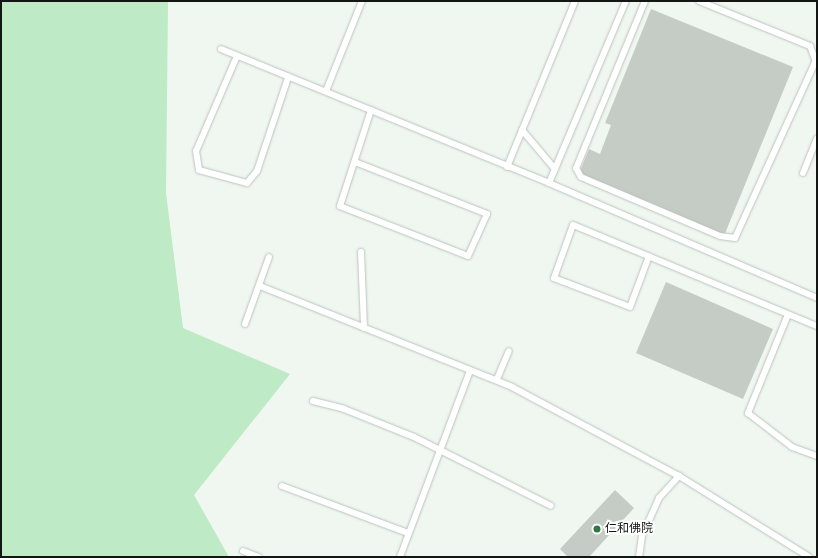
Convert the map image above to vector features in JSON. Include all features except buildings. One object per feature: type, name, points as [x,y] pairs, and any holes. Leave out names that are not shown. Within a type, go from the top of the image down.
[{"type":"lane","points":[[326,91],[362,1]]},
{"type":"lane","points":[[507,167],[575,1]]},
{"type":"lane","points":[[549,183],[626,1]]},
{"type":"lane","points":[[644,1],[576,168],[581,177],[720,236],[735,238],[817,62],[810,46],[699,1]]},
{"type":"lane","points":[[221,49],[288,78],[326,91],[507,167],[549,183],[817,298]]},
{"type":"lane","points":[[237,56],[196,151],[199,170],[247,183],[257,171],[288,78]]},
{"type":"lane","points":[[355,162],[487,214],[468,256],[340,206],[371,110]]},
{"type":"lane","points":[[522,130],[555,169]]},
{"type":"lane","points":[[803,173],[817,139]]},
{"type":"lane","points":[[649,256],[630,307],[554,278],[573,225],[649,256],[787,317],[817,326]]},
{"type":"lane","points":[[361,252],[364,328]]},
{"type":"lane","points":[[245,324],[260,286],[269,257]]},
{"type":"lane","points":[[260,286],[470,371],[497,379],[604,433],[679,476],[808,557]]},
{"type":"lane","points":[[787,317],[748,413],[792,447],[817,456]]},
{"type":"lane","points":[[497,379],[509,350]]},
{"type":"lane","points":[[400,557],[438,450],[470,371]]},
{"type":"lane","points":[[313,401],[344,409],[438,450],[551,506]]},
{"type":"lane","points":[[639,557],[642,536],[659,498],[679,476]]},
{"type":"lane","points":[[282,486],[408,533]]},
{"type":"lane","points":[[243,551],[258,557]]},
{"type":"green space","points":[[1,1],[168,1],[166,193],[183,328],[290,374],[194,495],[229,557],[1,557]]},
{"type":"place","name":"仁和佛院","points":[[597,529]]}]
